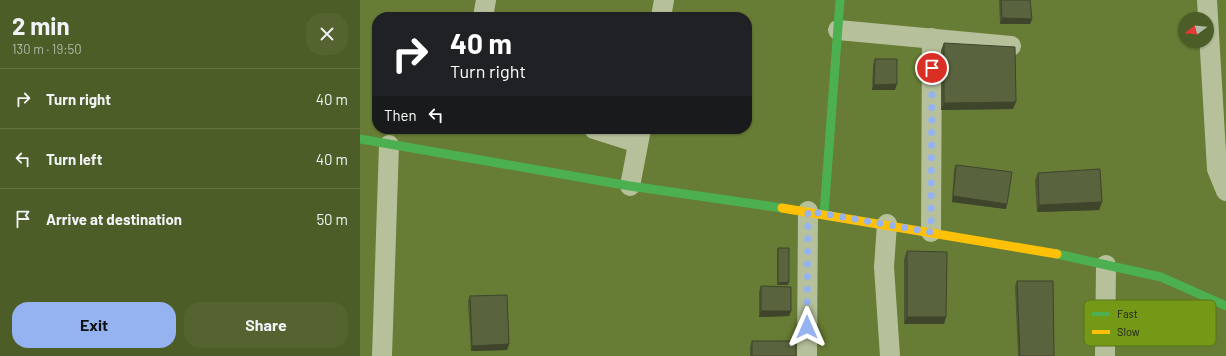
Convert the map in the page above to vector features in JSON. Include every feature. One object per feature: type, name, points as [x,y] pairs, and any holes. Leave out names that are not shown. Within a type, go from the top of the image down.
[{"type":"main road","points":[[816,212],[838,30],[840,0]]},
{"type":"main road","points":[[360,139],[630,186],[816,212],[1049,252],[1161,277],[1213,300]]},
{"type":"main road","points":[[1216,302],[1226,306]]},
{"type":"street","points":[[485,12],[486,0]]},
{"type":"street","points":[[662,12],[664,0]]},
{"type":"street","points":[[1207,0],[1217,169],[1226,191]]},
{"type":"street","points":[[838,30],[1011,46]]},
{"type":"street","points":[[931,232],[932,38]]},
{"type":"street","points":[[626,134],[639,136],[630,186]]},
{"type":"street","points":[[382,356],[389,144]]},
{"type":"street","points":[[807,356],[816,212]]},
{"type":"street","points":[[887,224],[884,267],[890,356]]},
{"type":"street","points":[[1106,265],[1106,300]]},
{"type":"street","points":[[1105,346],[1105,356]]},
{"type":"building","points":[[1001,0],[1030,0],[1032,19],[1002,18]]},
{"type":"building","points":[[944,43],[1015,47],[1016,102],[944,103]]},
{"type":"building","points":[[875,59],[897,59],[897,84],[874,85]]},
{"type":"building","points":[[956,165],[1012,172],[1007,204],[953,196]]},
{"type":"building","points":[[1100,169],[1102,202],[1039,205],[1038,173]]},
{"type":"building","points":[[778,248],[789,248],[789,282],[778,283]]},
{"type":"building","points":[[907,251],[947,252],[946,317],[907,317]]},
{"type":"building","points":[[1017,281],[1053,281],[1054,356],[1020,356]]},
{"type":"building","points":[[761,286],[791,287],[791,311],[761,311]]},
{"type":"building","points":[[507,295],[509,344],[472,346],[470,296]]},
{"type":"building","points":[[752,341],[796,341],[796,356],[752,356]]},
{"type":"traffic: fast","points":[[824,214],[840,0]]},
{"type":"traffic: fast","points":[[360,139],[630,186],[782,208]]},
{"type":"traffic: fast","points":[[1057,254],[1161,277],[1213,300]]},
{"type":"traffic: fast","points":[[1216,302],[1226,306]]},
{"type":"traffic: slow","points":[[782,208],[1057,254]]},
{"type":"route","points":[[807,327],[808,211],[931,232],[932,68]]}]
